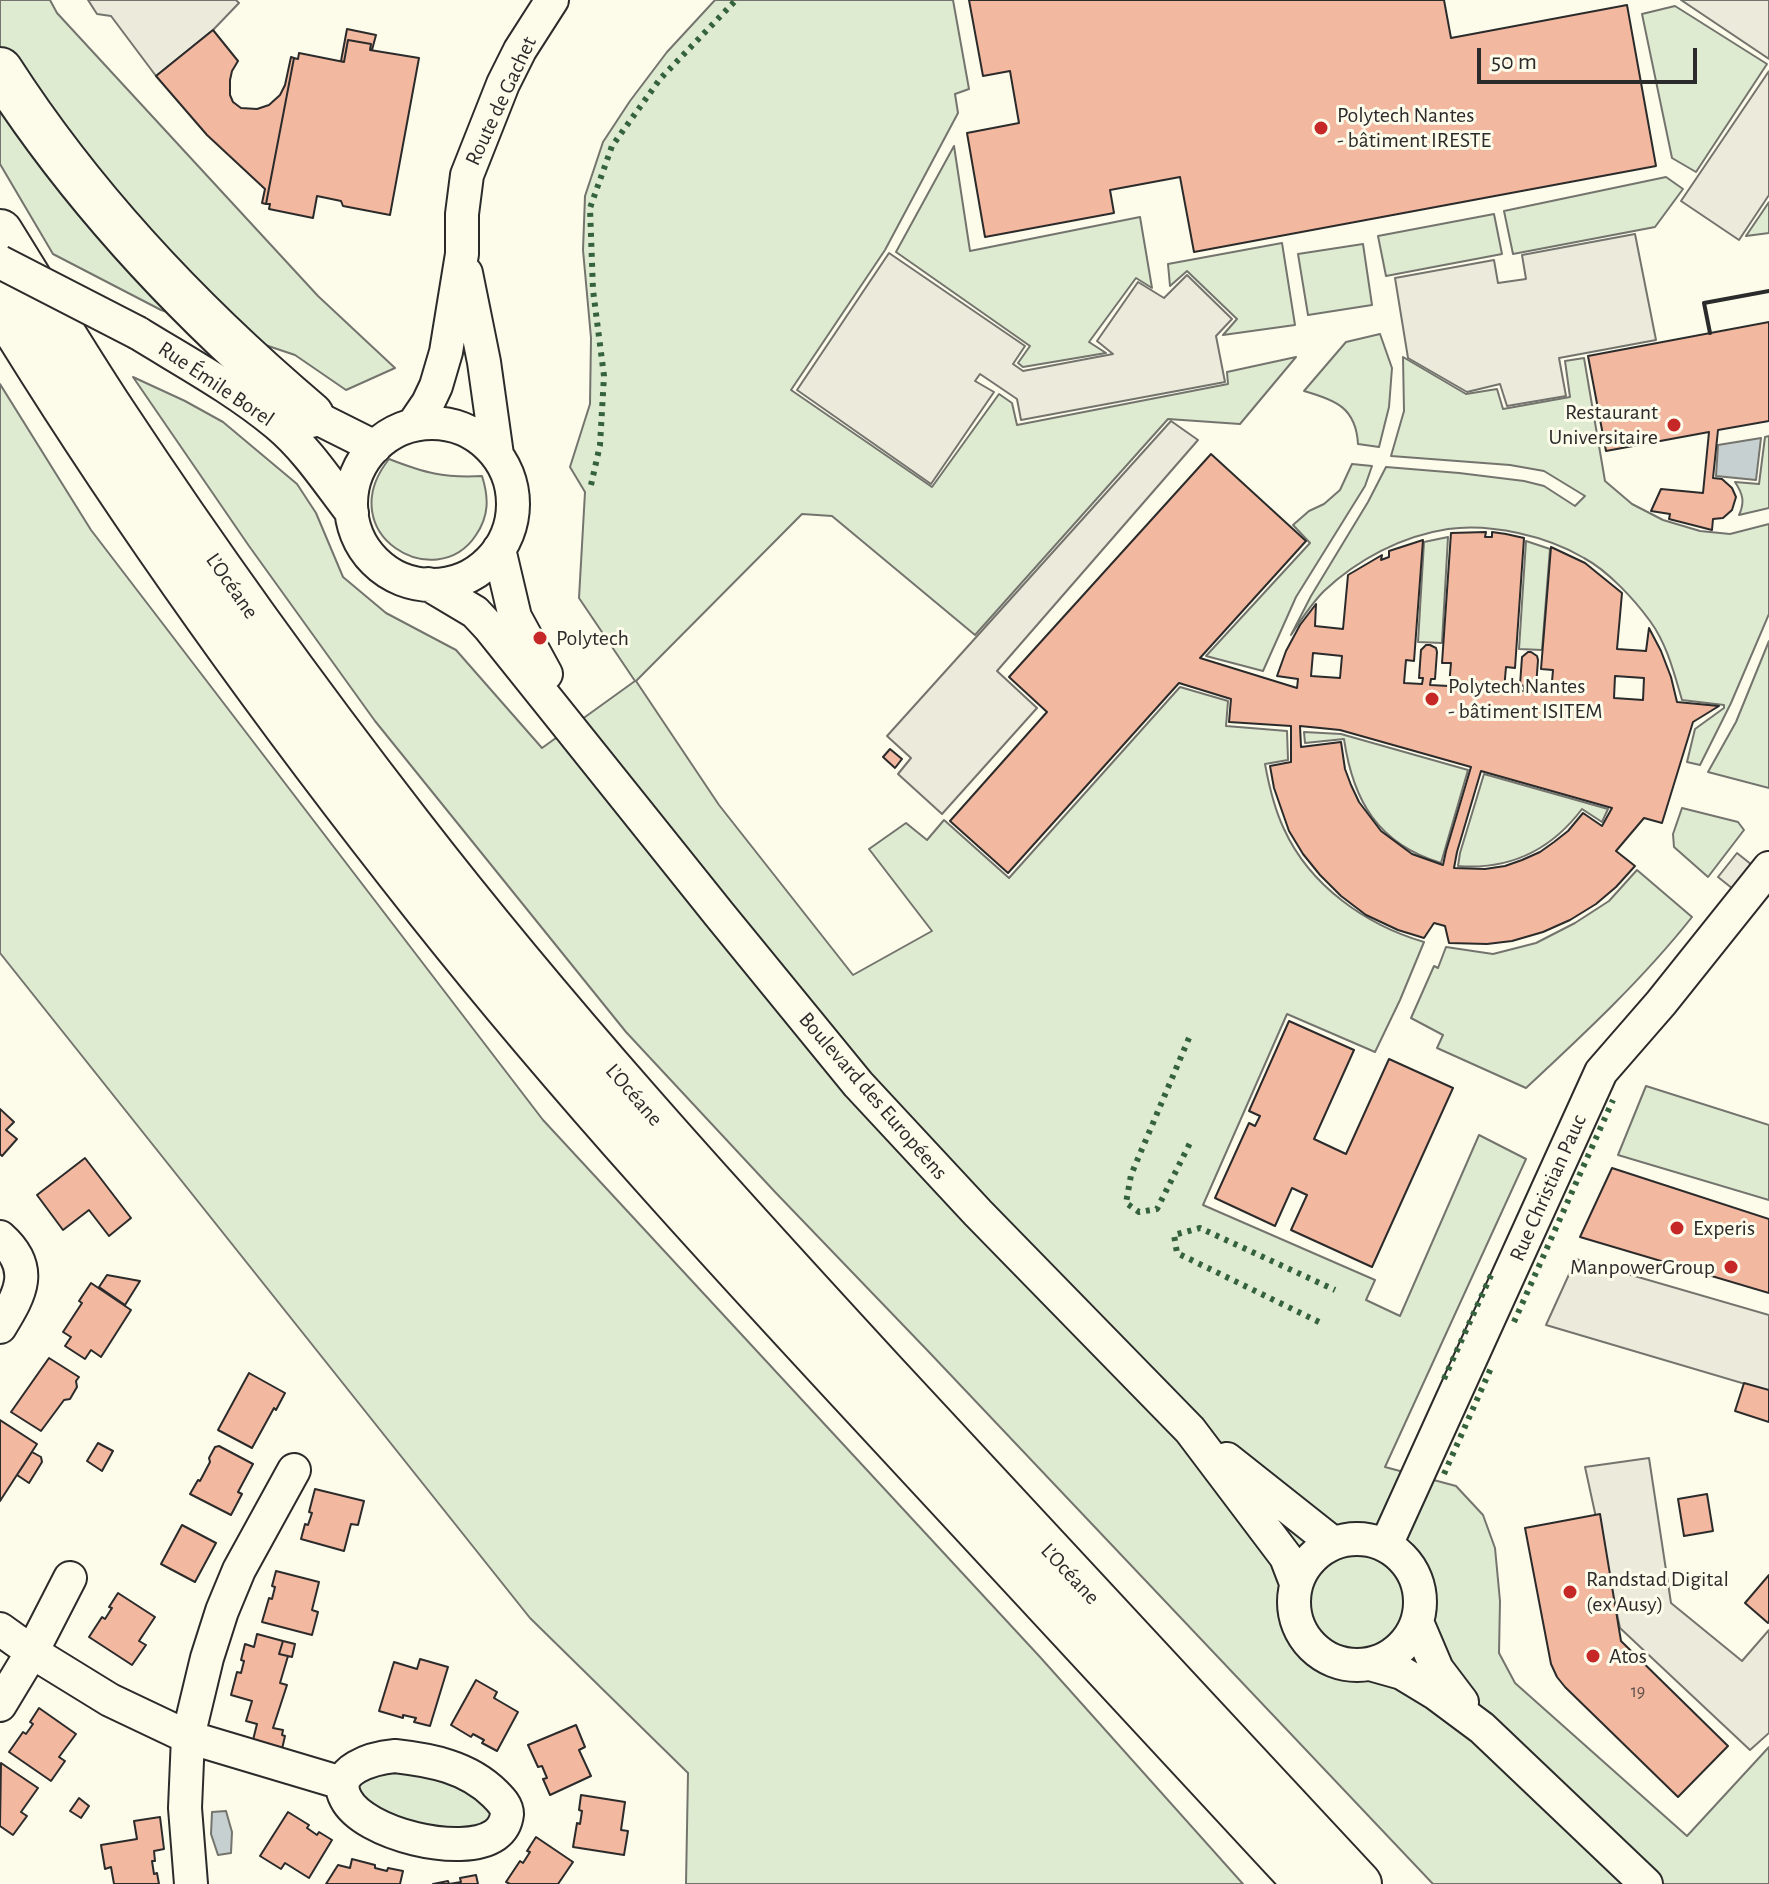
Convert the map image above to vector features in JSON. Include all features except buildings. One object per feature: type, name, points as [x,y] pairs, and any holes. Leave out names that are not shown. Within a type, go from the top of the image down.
[{"type":"highway","points":[[0,70],[63,159],[102,207],[170,282],[257,369],[311,415]]},
{"type":"highway","name":"L’Océane","points":[[0,232],[110,409],[193,531],[322,710],[482,916],[789,1270],[1359,1884]]},
{"type":"highway","name":"L’Océane","points":[[0,304],[125,498],[227,645],[431,914],[509,1008],[773,1308],[1307,1884]]},
{"type":"street","name":"Route de Gachet","points":[[413,425],[436,386],[446,352],[462,254],[462,214],[467,175],[514,61],[552,0]]},
{"type":"street","name":"Route de Gachet","points":[[462,254],[484,362],[497,455]]},
{"type":"street","name":"Rue Émile Borel","points":[[0,262],[138,333],[375,447]]},
{"type":"street","name":"Rue Émile Borel","points":[[138,333],[237,394],[278,425],[311,458],[352,513]]},
{"type":"street","points":[[437,423],[460,427],[481,439],[497,455],[509,478],[512,513],[499,549],[476,572],[453,582],[428,584],[400,578],[377,563],[360,540],[352,513],[351,499],[358,470],[365,458],[400,429],[413,425],[437,423]]},
{"type":"street","name":"Boulevard des Européens","points":[[499,549],[515,617],[582,740]]},
{"type":"street","name":"Boulevard des Européens","points":[[428,584],[475,612],[489,627],[858,1084],[958,1192],[1190,1430],[1286,1557],[1296,1583]]},
{"type":"street","name":"Rue Christian Pauc","points":[[1386,1545],[1601,1072],[1661,1003],[1769,868]]},
{"type":"street","points":[[0,1237],[21,1264],[23,1284],[0,1327]]},
{"type":"street","name":"Boulevard des Européens","points":[[1190,1430],[1333,1543]]},
{"type":"street","points":[[191,1884],[185,1808],[188,1737],[207,1658],[239,1570],[294,1470]]},
{"type":"street","points":[[1370,1664],[1388,1657],[1405,1643],[1417,1622],[1420,1596],[1414,1575],[1402,1558],[1386,1545],[1368,1539],[1350,1538],[1333,1543],[1310,1558],[1296,1583],[1293,1609],[1302,1634],[1319,1653],[1343,1664],[1370,1664],[1402,1673],[1435,1693],[1482,1728],[1646,1884]]},
{"type":"street","points":[[0,1705],[32,1652],[70,1578]]},
{"type":"street","points":[[1417,1622],[1437,1669],[1482,1728]]},
{"type":"street","points":[[0,1629],[110,1700],[188,1737],[342,1783]]},
{"type":"street","points":[[377,1758],[425,1759],[457,1769],[485,1784],[502,1801],[507,1811],[504,1826],[497,1834],[472,1844],[445,1844],[411,1838],[379,1826],[353,1810],[344,1796],[342,1783],[349,1772],[377,1758]]},
{"type":"green space","points":[[0,0],[50,0],[57,13],[318,296],[395,368],[346,390],[295,355],[161,310],[53,254],[0,164]]},
{"type":"green space","points":[[715,0],[953,0],[969,89],[955,94],[958,113],[885,250],[791,390],[932,487],[999,394],[1012,403],[1017,425],[1228,384],[1227,372],[1296,357],[1240,424],[1168,419],[975,635],[832,516],[802,514],[636,681],[719,805],[853,975],[932,931],[869,849],[906,823],[927,840],[944,820],[1009,878],[1180,687],[1228,701],[1226,726],[1287,731],[1288,760],[1265,764],[1277,813],[1295,850],[1324,885],[1361,914],[1402,935],[1424,942],[1375,1052],[1287,1014],[1203,1205],[1375,1280],[1366,1300],[1400,1316],[1479,1135],[1526,1159],[1385,1467],[1456,1486],[1483,1515],[1495,1548],[1500,1601],[1499,1653],[1515,1683],[1687,1836],[1769,1747],[1769,1884],[1433,1884],[626,1032],[375,721],[133,377],[223,422],[297,484],[316,513],[343,577],[386,613],[456,650],[542,748],[635,681],[579,598],[585,492],[570,467],[590,404],[591,338],[583,250],[585,196],[603,142],[630,101],[667,52]]},
{"type":"green space","points":[[1675,6],[1767,64],[1696,172],[1672,158],[1642,14]]},
{"type":"green space","points":[[954,146],[970,251],[1140,217],[1152,288],[1136,278],[1089,342],[1106,353],[1023,367],[1018,363],[1030,346],[896,252]]},
{"type":"green space","points":[[1666,177],[1683,189],[1655,227],[1513,254],[1504,211]]},
{"type":"green space","points":[[1769,202],[1769,233],[1746,236]]},
{"type":"green space","points":[[1494,214],[1502,254],[1386,276],[1378,236]]},
{"type":"green space","points":[[1282,243],[1295,325],[1223,335],[1237,319],[1187,271],[1170,286],[1168,264]]},
{"type":"green space","points":[[1363,244],[1372,305],[1308,315],[1298,254]]},
{"type":"green space","points":[[1380,334],[1392,368],[1389,407],[1379,447],[1358,444],[1353,422],[1342,407],[1304,391],[1346,342]]},
{"type":"green space","points":[[1403,357],[1466,394],[1497,389],[1503,409],[1570,397],[1565,361],[1584,358],[1605,481],[1632,504],[1663,520],[1700,531],[1730,534],[1769,524],[1769,614],[1731,703],[1700,765],[1687,762],[1695,729],[1724,705],[1682,700],[1661,639],[1650,621],[1611,578],[1593,564],[1553,543],[1518,533],[1482,528],[1448,529],[1414,537],[1366,559],[1337,579],[1315,601],[1291,635],[1386,467],[1524,481],[1544,486],[1575,506],[1585,496],[1544,471],[1510,465],[1391,456],[1404,411]]},
{"type":"green space","points":[[0,384],[91,530],[543,1120],[1040,1657],[1243,1884],[686,1884],[688,1773],[530,1618],[0,953]]},
{"type":"green space","points":[[1769,436],[1769,508],[1739,515],[1742,498],[1735,482],[1759,484],[1765,437]]},
{"type":"green space","points":[[389,459],[434,474],[482,476],[487,499],[483,521],[476,535],[458,552],[437,559],[415,558],[395,548],[380,532],[372,511],[374,486]]},
{"type":"green space","points":[[1352,464],[1372,466],[1365,486],[1296,597],[1263,671],[1206,656],[1310,543],[1293,525],[1340,490]]},
{"type":"green space","points":[[1448,537],[1442,643],[1418,642],[1424,542]]},
{"type":"green space","points":[[1526,541],[1550,549],[1542,650],[1519,649]]},
{"type":"green space","points":[[1769,641],[1769,788],[1708,772],[1736,722]]},
{"type":"green space","points":[[1304,732],[1341,734],[1468,770],[1441,863],[1401,844],[1372,817],[1354,782],[1344,739],[1305,743]]},
{"type":"green space","points":[[1484,774],[1608,809],[1602,822],[1582,809],[1557,836],[1511,861],[1495,865],[1458,866]]},
{"type":"green space","points":[[1682,808],[1738,822],[1744,830],[1708,877],[1674,847],[1673,834]]},
{"type":"green space","points":[[1637,870],[1692,917],[1633,984],[1526,1088],[1437,1048],[1443,1035],[1411,1018],[1446,947],[1493,954],[1536,943],[1609,901]]},
{"type":"green space","points":[[1646,1086],[1769,1125],[1769,1200],[1618,1155]]},
{"type":"green space","points":[[374,1767],[465,1782],[495,1818],[457,1835],[380,1815],[352,1782]]},
{"type":"shaded area","points":[[88,0],[236,0],[239,3],[213,30],[156,76],[111,16],[97,14]]},
{"type":"shaded area","points":[[1681,0],[1769,0],[1769,59]]},
{"type":"shaded area","points":[[1769,71],[1769,195],[1739,240],[1681,201]]},
{"type":"shaded area","points":[[1635,234],[1656,340],[1559,358],[1566,396],[1507,406],[1500,384],[1467,392],[1408,358],[1395,278],[1494,260],[1498,283],[1526,279],[1522,255]]},
{"type":"shaded area","points":[[889,253],[1025,346],[1013,364],[1023,371],[1113,354],[1097,341],[1138,282],[1164,298],[1187,275],[1232,319],[1216,336],[1225,382],[1021,420],[1017,399],[980,374],[975,381],[994,392],[931,484],[797,390]]},
{"type":"shaded area","points":[[1171,421],[1198,440],[997,671],[1037,708],[942,814],[898,774],[911,758],[887,736]]},
{"type":"shaded area","points":[[1761,438],[1756,480],[1716,476],[1718,445]]},
{"type":"shaded area","points":[[1737,853],[1757,869],[1738,893],[1718,877]]},
{"type":"shaded area","points":[[1576,1259],[1769,1315],[1769,1391],[1546,1325]]},
{"type":"shaded area","points":[[1649,1458],[1671,1603],[1742,1661],[1769,1630],[1769,1733],[1750,1750],[1620,1628],[1585,1467]]},
{"type":"shaded area","points":[[226,1811],[232,1832],[231,1853],[218,1855],[211,1834],[212,1812]]},
{"type":"hedge","points":[[591,485],[600,445],[604,376],[593,290],[590,208],[612,146],[660,79],[736,0]]},
{"type":"hedge","points":[[1189,1038],[1131,1175],[1126,1203],[1139,1212],[1157,1209],[1191,1141]]},
{"type":"hedge","points":[[1514,1322],[1613,1100]]},
{"type":"hedge","points":[[1319,1322],[1177,1253],[1174,1235],[1200,1228],[1335,1290]]},
{"type":"hedge","points":[[1444,1379],[1492,1273]]},
{"type":"hedge","points":[[1444,1474],[1491,1368]]},
{"type":"wall","points":[[1710,333],[1704,303],[1769,291]]},
{"type":"place","name":"Polytech Nantes - bâtiment IRESTE","points":[[1321,128]]},
{"type":"place","name":"Restaurant Universitaire","points":[[1674,425]]},
{"type":"place","name":"Polytech","points":[[540,638]]},
{"type":"place","name":"Polytech Nantes - bâtiment ISITEM","points":[[1432,699]]},
{"type":"place","name":"Experis","points":[[1677,1228]]},
{"type":"place","name":"ManpowerGroup","points":[[1731,1267]]},
{"type":"place","name":"Randstad Digital (ex Ausy)","points":[[1570,1592]]},
{"type":"place","name":"Atos","points":[[1593,1656]]}]
